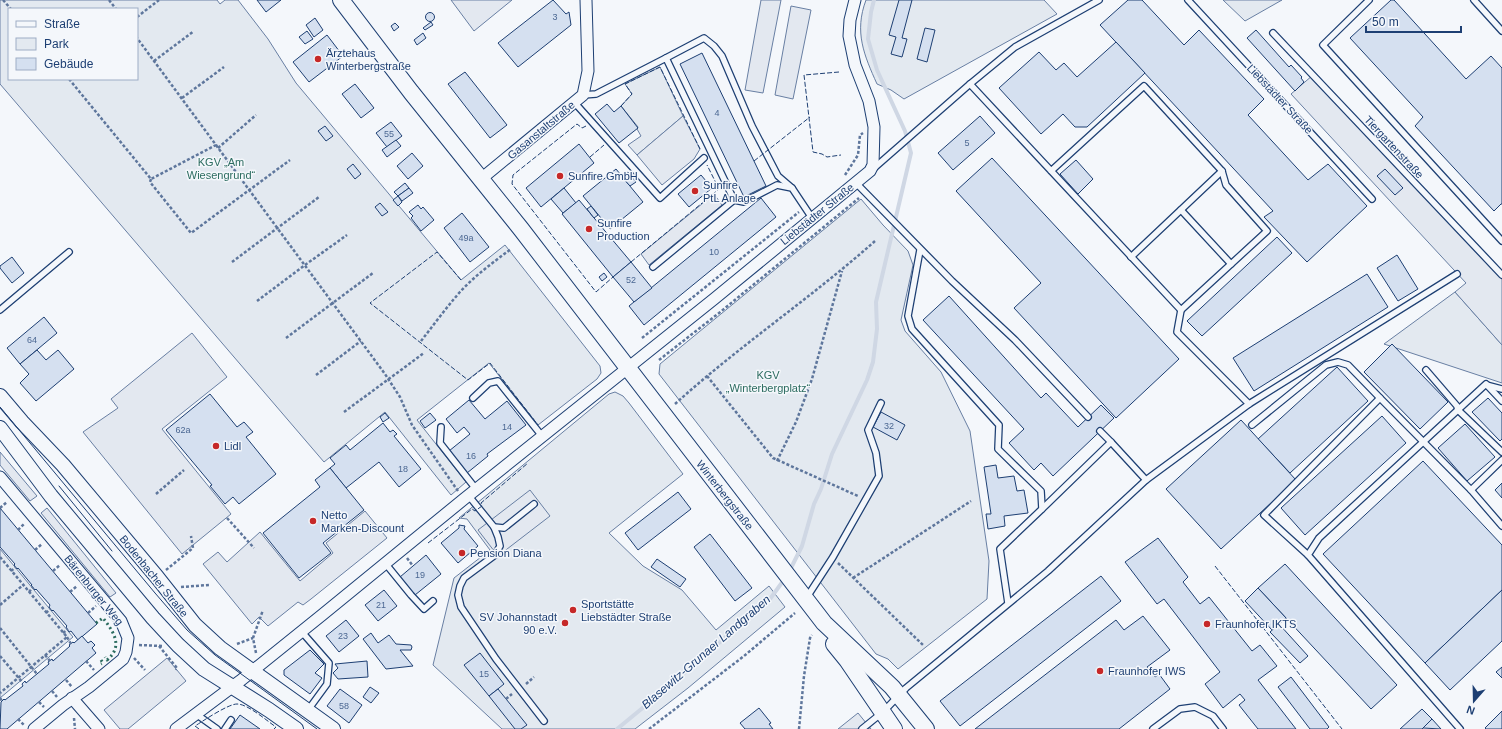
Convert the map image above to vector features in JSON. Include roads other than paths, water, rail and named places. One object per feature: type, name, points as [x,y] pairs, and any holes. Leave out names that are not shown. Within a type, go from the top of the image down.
[{"type":"main road","name":"Winterbergstraße","points":[[341,0],[824,623],[900,695],[926,729]]},
{"type":"main road","name":"Winterbergstraße","points":[[824,623],[832,642],[847,660],[894,729]]},
{"type":"street","name":"Gasanstaltstraße","points":[[481,179],[583,95],[588,71],[586,0]]},
{"type":"street","points":[[855,0],[850,20],[849,36],[855,65],[869,101],[874,128],[873,165],[870,171]]},
{"type":"street","name":"Liebstädter Straße","points":[[252,671],[385,562],[714,299],[870,171]]},
{"type":"street","name":"Bodenbacher Straße","points":[[0,396],[22,422],[63,465],[157,577],[194,625],[220,648],[333,729]]},
{"type":"street","points":[[0,428],[51,496],[167,634],[204,669],[296,729]]},
{"type":"street","name":"Bärenburger Weg","points":[[0,477],[121,621],[126,631],[128,645],[123,659],[89,688],[72,698]]},
{"type":"street","points":[[176,729],[252,671]]},
{"type":"street","points":[[34,729],[72,698],[99,729]]},
{"type":"lane","points":[[870,171],[1015,47],[1100,0]]},
{"type":"lane","name":"Liebstädter Straße","points":[[1188,0],[1372,199]]},
{"type":"lane","points":[[1369,0],[1322,45],[1502,241]]},
{"type":"lane","points":[[1474,0],[1502,31]]},
{"type":"lane","name":"Tiergartenstraße","points":[[1273,33],[1502,275]]},
{"type":"lane","points":[[583,95],[596,94],[704,38],[714,46],[722,56],[752,126],[778,176],[792,188],[812,218]]},
{"type":"lane","points":[[666,58],[734,200]]},
{"type":"lane","points":[[970,84],[1181,310]]},
{"type":"lane","points":[[1051,171],[1144,86],[1222,171],[1226,185],[1267,231],[1181,310],[1177,332],[1249,404]]},
{"type":"lane","points":[[574,102],[660,198],[704,158]]},
{"type":"lane","points":[[1131,257],[1222,171]]},
{"type":"lane","points":[[856,183],[903,230],[920,250],[1015,340],[1088,418]]},
{"type":"lane","points":[[734,200],[744,202],[777,185],[792,188]]},
{"type":"lane","points":[[653,267],[734,200]]},
{"type":"lane","points":[[1181,210],[1231,264]]},
{"type":"lane","points":[[920,250],[908,316],[912,330],[999,426],[998,449],[1041,491],[1042,509]]},
{"type":"lane","points":[[0,310],[69,252]]},
{"type":"lane","points":[[862,729],[883,712],[906,688],[1048,571],[1146,480],[1249,404],[1457,274]]},
{"type":"lane","points":[[1252,425],[1326,365],[1338,362],[1348,365],[1471,490],[1502,526]]},
{"type":"lane","points":[[1426,370],[1457,406],[1458,410],[1502,452]]},
{"type":"lane","points":[[473,398],[489,383],[498,381],[542,436]]},
{"type":"lane","points":[[1308,555],[1319,538],[1486,384]]},
{"type":"lane","points":[[1486,384],[1502,389]]},
{"type":"lane","points":[[1486,384],[1502,401]]},
{"type":"lane","points":[[1380,398],[1264,515],[1308,555],[1460,729]]},
{"type":"lane","points":[[805,599],[833,557],[879,476],[876,453],[868,430],[881,403]]},
{"type":"lane","points":[[441,427],[440,443],[494,527],[500,546],[494,555],[464,578],[458,595],[461,607],[496,659],[544,721]]},
{"type":"lane","points":[[1100,431],[1146,480]]},
{"type":"lane","points":[[1008,603],[1000,549],[1111,442]]},
{"type":"lane","points":[[1471,490],[1502,460]]},
{"type":"lane","points":[[494,527],[504,528],[534,504]]},
{"type":"lane","points":[[385,562],[424,609],[433,601]]},
{"type":"lane","points":[[301,631],[329,663],[327,684],[307,710]]},
{"type":"lane","points":[[1153,729],[1180,709],[1194,707],[1213,716],[1223,729]]},
{"type":"lane","points":[[196,714],[217,729]]},
{"type":"lane","points":[[225,729],[231,720]]},
{"type":"waterway","name":"Blasewitz‐Grunaer Landgraben","points":[[789,572],[802,546],[814,504],[821,489],[832,454],[867,380],[873,362],[877,329],[876,302],[911,153],[905,131],[877,70],[868,39],[874,0]]},
{"type":"waterway","name":"Blasewitz‐Grunaer Landgraben","points":[[617,729],[770,599],[786,577]]},
{"type":"tram line","points":[[0,407],[187,630],[215,655],[317,729]]},
{"type":"tram line","points":[[59,486],[112,551]]},
{"type":"place","name":"Ärztehaus Winterbergstraße","points":[[318,59]]},
{"type":"place","name":"Sunfire GmbH","points":[[560,176]]},
{"type":"place","name":"Sunfire PtL Anlage","points":[[695,191]]},
{"type":"place","name":"Sunfire Production","points":[[589,229]]},
{"type":"place","name":"Lidl","points":[[216,446]]},
{"type":"place","name":"Netto Marken-Discount","points":[[313,521]]},
{"type":"place","name":"Pension Diana","points":[[462,553]]},
{"type":"place","name":"Sportstätte Liebstädter Straße","points":[[573,610]]},
{"type":"place","name":"SV Johannstadt 90 e.V.","points":[[565,623]]},
{"type":"place","name":"Fraunhofer IKTS","points":[[1207,624]]},
{"type":"place","name":"Fraunhofer IWS","points":[[1100,671]]},
{"type":"park label","name":"KGV „Am Wiesengrund“","points":[[221,168]]},
{"type":"park label","name":"KGV „Winterbergplatz“","points":[[768,381]]}]
